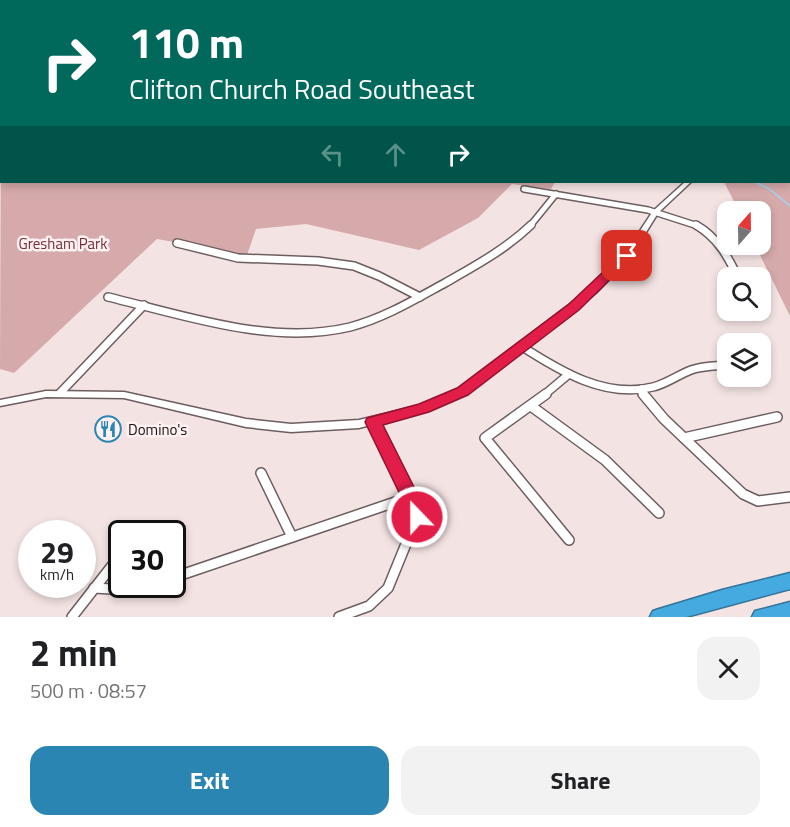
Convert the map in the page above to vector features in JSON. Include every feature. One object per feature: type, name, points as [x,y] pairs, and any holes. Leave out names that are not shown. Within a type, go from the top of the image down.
[{"type":"highway","points":[[658,617],[790,581]]},
{"type":"highway","points":[[761,617],[790,610]]},
{"type":"street","points":[[0,403],[60,393],[124,395],[268,427],[314,428],[373,422],[424,408],[462,392],[574,307],[627,256],[655,212],[687,183]]},
{"type":"street","points":[[524,189],[655,212],[684,220],[706,230],[726,252],[733,267]]},
{"type":"street","points":[[108,297],[240,327],[298,332],[353,326],[381,317],[420,297],[497,251],[532,224],[556,194]]},
{"type":"street","points":[[177,243],[205,252],[247,259],[319,260],[347,264],[376,273],[420,297]]},
{"type":"street","points":[[60,393],[144,305]]},
{"type":"street","points":[[521,346],[569,374],[608,387],[641,389],[672,381],[695,369],[717,366]]},
{"type":"street","points":[[569,374],[531,406],[485,438],[570,540]]},
{"type":"street","points":[[641,389],[646,399],[742,494],[758,501],[790,497]]},
{"type":"street","points":[[531,406],[605,460],[659,513]]},
{"type":"street","points":[[684,438],[777,417]]},
{"type":"street","points":[[339,617],[369,606],[388,588],[417,517],[410,497],[373,422]]},
{"type":"street","points":[[261,472],[292,537]]},
{"type":"street","points":[[186,573],[410,497]]},
{"type":"street","points":[[96,586],[108,570]]},
{"type":"street","points":[[72,617],[86,598]]},
{"type":"green space","name":"Gresham Park","points":[[1,183],[554,183],[551,189],[512,184],[478,218],[419,250],[306,224],[256,229],[247,255],[157,239],[14,373],[0,369]]},
{"type":"green space","points":[[725,183],[790,183],[790,316],[771,277],[771,267],[766,267],[760,255],[771,255],[771,201],[734,201]]},
{"type":"waterway","points":[[757,183],[768,188],[790,206]]},
{"type":"place","name":"Domino's","points":[[108,429]]},
{"type":"route","points":[[417,517],[416,509],[373,422],[424,408],[462,392],[574,307],[627,256]]}]
